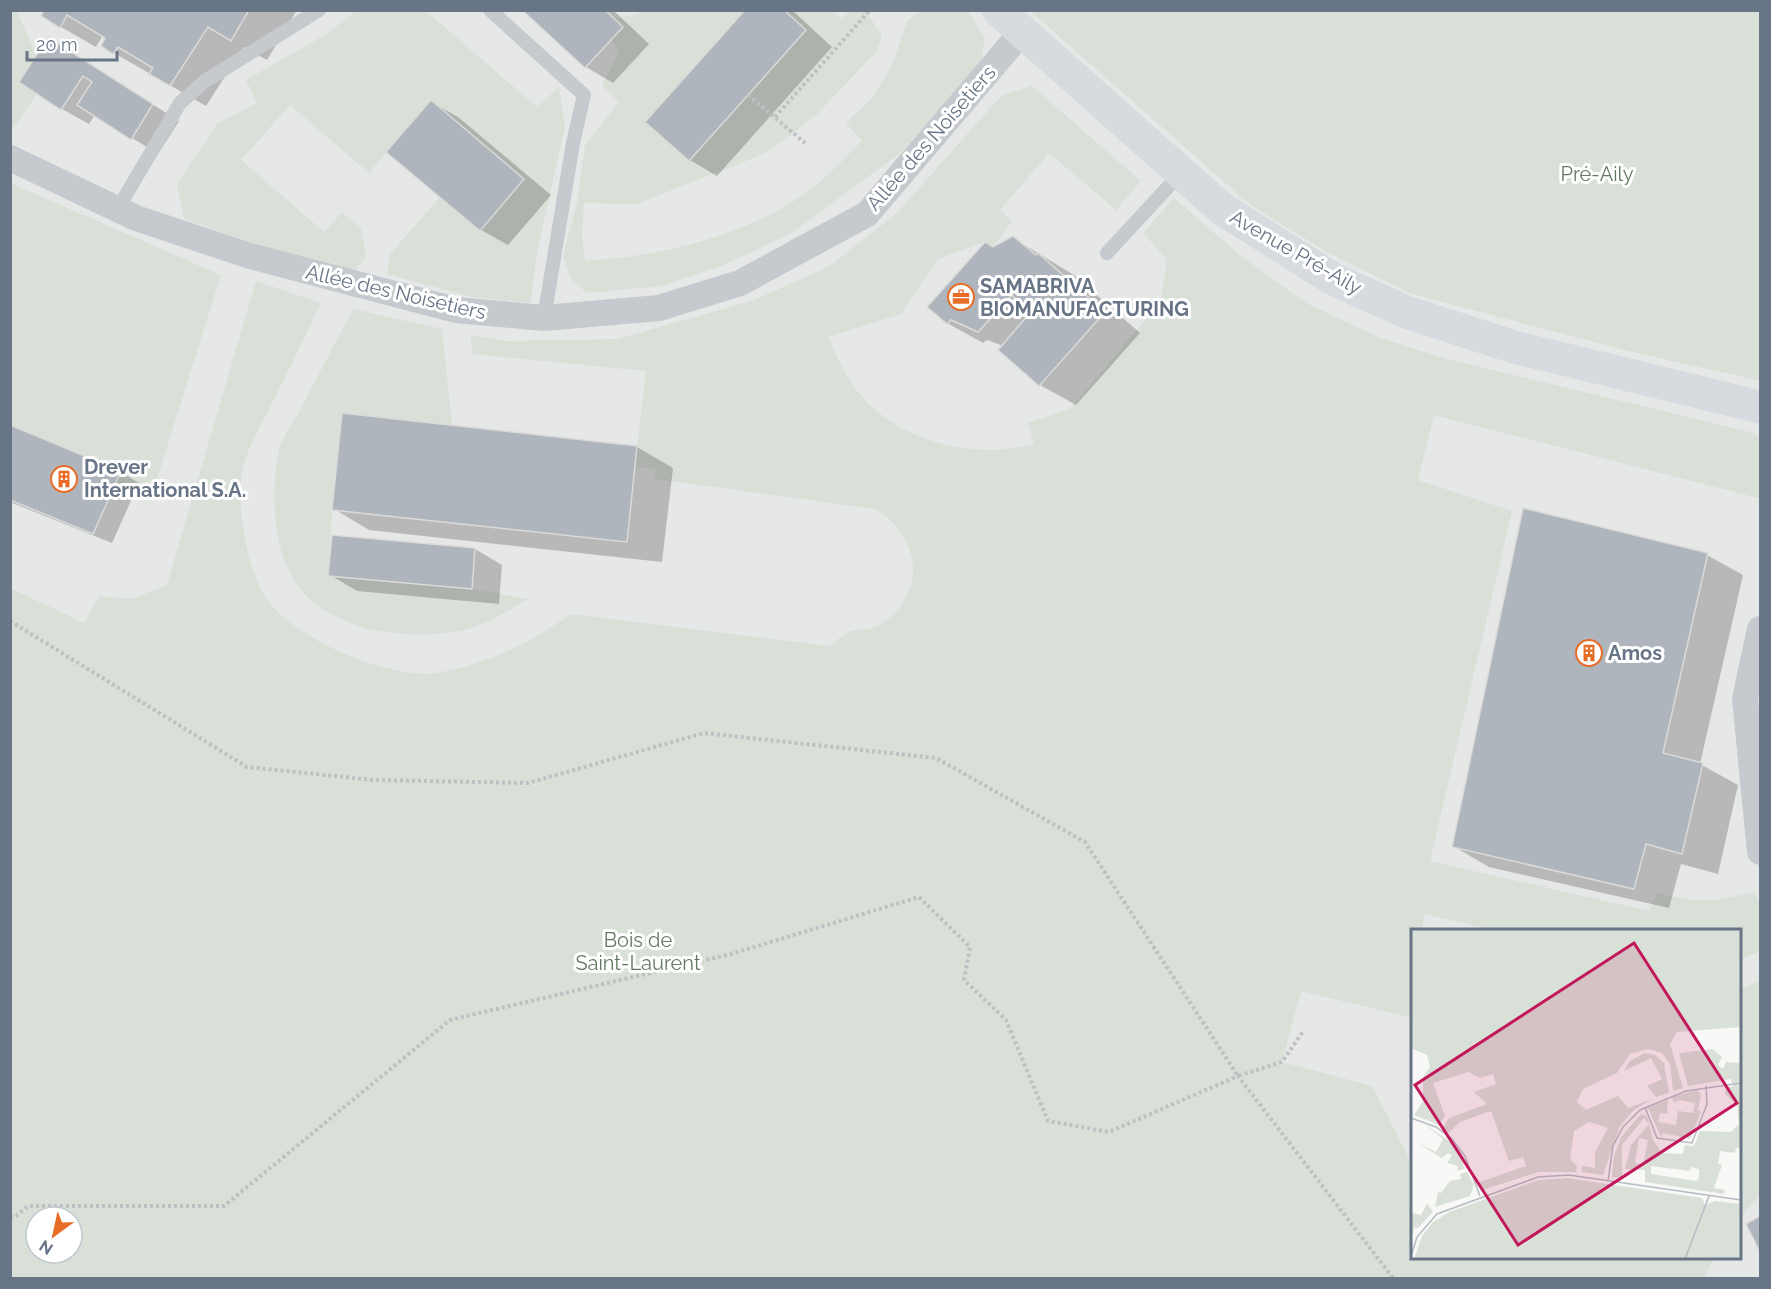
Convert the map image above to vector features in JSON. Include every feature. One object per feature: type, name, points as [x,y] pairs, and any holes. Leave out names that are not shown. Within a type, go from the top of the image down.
[{"type":"street","name":"Avenue Pré-Aily","points":[[998,10],[1222,209],[1333,279],[1406,312],[1514,347],[1761,407]]},
{"type":"street","name":"Allée des Noisetiers","points":[[10,158],[117,210],[250,256],[456,310],[544,318],[659,308],[740,283],[867,214],[1022,32]]},
{"type":"street","points":[[1761,629],[1745,699],[1761,852]]},
{"type":"lane","points":[[117,210],[180,103],[205,81],[319,10]]},
{"type":"lane","points":[[490,10],[584,95],[544,318]]},
{"type":"lane","points":[[1107,253],[1181,173]]},
{"type":"path","points":[[775,117],[870,10]]},
{"type":"path","points":[[748,95],[805,143]]},
{"type":"path","points":[[10,621],[247,767],[374,780],[528,783],[704,733],[936,758],[1085,842],[1238,1076],[1393,1278]]},
{"type":"path","points":[[10,1217],[15,1217],[28,1206],[224,1206],[450,1020],[731,954],[919,897],[970,947],[964,980],[1006,1020],[1048,1121],[1109,1132],[1238,1076],[1282,1062],[1304,1030]]},
{"type":"shaded area","points":[[10,11],[1030,11],[1250,205],[1328,253],[1411,294],[1627,351],[1760,381],[1760,1278],[1393,1278],[11,624]]},
{"type":"green space","points":[[11,11],[17,11],[36,56],[19,82],[37,94],[12,130]]},
{"type":"green space","points":[[356,11],[426,11],[537,107],[559,87],[565,127],[538,248],[530,303],[472,297],[387,274],[390,254],[440,197],[480,231],[524,179],[431,100],[369,173],[290,105],[241,160],[324,232],[342,212],[361,229],[366,256],[351,277],[184,219],[177,184],[218,123],[257,103],[246,80],[325,35]]},
{"type":"green space","points":[[637,11],[745,11],[645,122],[689,161],[806,31],[784,11],[831,11],[841,19],[850,11],[865,11],[882,35],[877,51],[816,115],[761,155],[637,204],[584,203],[582,238],[585,261],[645,254],[706,240],[765,217],[816,185],[862,141],[846,123],[873,97],[894,61],[907,21],[922,11],[968,11],[985,38],[980,67],[899,154],[790,234],[723,265],[661,286],[587,293],[572,280],[563,256],[577,203],[585,145],[619,102],[602,85],[619,53],[612,40],[623,27],[613,18],[640,14]]},
{"type":"green space","name":"Pré-Aily","points":[[1030,11],[1760,11],[1760,381],[1627,351],[1411,294],[1328,253],[1250,205]]},
{"type":"green space","name":"Bois de Saint-Laurent","points":[[1032,86],[1141,181],[1116,210],[1049,153],[1000,210],[1012,221],[993,247],[985,242],[938,259],[901,314],[828,337],[857,391],[874,409],[893,423],[915,434],[938,443],[962,448],[987,450],[1034,444],[1028,423],[1070,409],[1161,301],[1167,259],[1143,233],[1174,198],[1241,256],[1306,303],[1380,338],[1447,359],[1754,433],[1760,438],[1760,498],[1758,498],[1434,415],[1418,480],[1512,511],[1430,861],[1649,911],[1657,893],[1685,899],[1706,900],[1755,892],[1760,905],[1760,951],[1741,960],[1741,929],[1489,929],[1425,914],[1421,929],[1411,929],[1411,1018],[1301,991],[1282,1062],[1372,1086],[1411,1162],[1411,1259],[1714,1259],[1704,1278],[11,1278],[10,588],[84,623],[99,596],[131,599],[167,585],[256,281],[321,303],[255,437],[243,467],[241,514],[247,550],[258,582],[264,595],[277,611],[317,640],[341,652],[392,669],[415,673],[436,673],[490,659],[524,643],[571,614],[829,646],[849,632],[879,626],[897,610],[907,595],[912,580],[913,564],[902,534],[890,520],[875,509],[655,479],[656,469],[635,467],[646,371],[472,354],[471,335],[505,341],[617,339],[752,301],[830,266],[897,213],[1001,96]]},
{"type":"green space","points":[[10,183],[221,275],[151,498],[114,488],[121,471],[11,425]]},
{"type":"green space","points":[[353,309],[442,329],[452,425],[343,413],[332,510],[328,576],[472,589],[528,599],[502,615],[454,632],[409,634],[386,632],[341,619],[321,608],[304,594],[291,575],[280,547],[275,516],[274,500],[279,450]]},
{"type":"green space","points":[[1760,981],[1760,1194],[1741,1217],[1741,989]]},
{"type":"building","points":[[44,10],[249,10],[231,41],[208,27],[170,86],[149,74],[153,68],[118,47],[113,54],[101,46],[105,38],[67,15],[60,28],[41,16]]},
{"type":"building","points":[[522,10],[605,10],[623,27],[585,68]]},
{"type":"building","points":[[745,10],[784,10],[806,30],[689,161],[645,122]]},
{"type":"building","points":[[48,37],[153,104],[131,140],[77,105],[92,82],[83,76],[61,110],[19,82]]},
{"type":"building","points":[[431,100],[524,179],[480,231],[386,152]]},
{"type":"building","points":[[1013,236],[1036,255],[1038,253],[1105,312],[1039,386],[998,350],[1030,313],[1012,295],[978,332],[951,320],[947,324],[927,307],[985,242],[993,247]]},
{"type":"building","points":[[342,413],[637,446],[627,542],[332,510]]},
{"type":"building","name":"Drever International S.A.","points":[[10,425],[121,471],[93,534],[10,500]]},
{"type":"building","name":"Amos","points":[[1523,508],[1708,553],[1663,753],[1703,763],[1682,854],[1646,844],[1634,889],[1452,847]]},
{"type":"building","points":[[332,535],[475,548],[472,589],[328,576]]},
{"type":"building","points":[[1760,1216],[1760,1252],[1746,1224]]},
{"type":"place","name":"SAMABRIVA BIOMANUFACTURING","points":[[961,297]]},
{"type":"place","name":"Drever International S.A.","points":[[64,479]]},
{"type":"place","name":"Amos","points":[[1589,653]]}]
